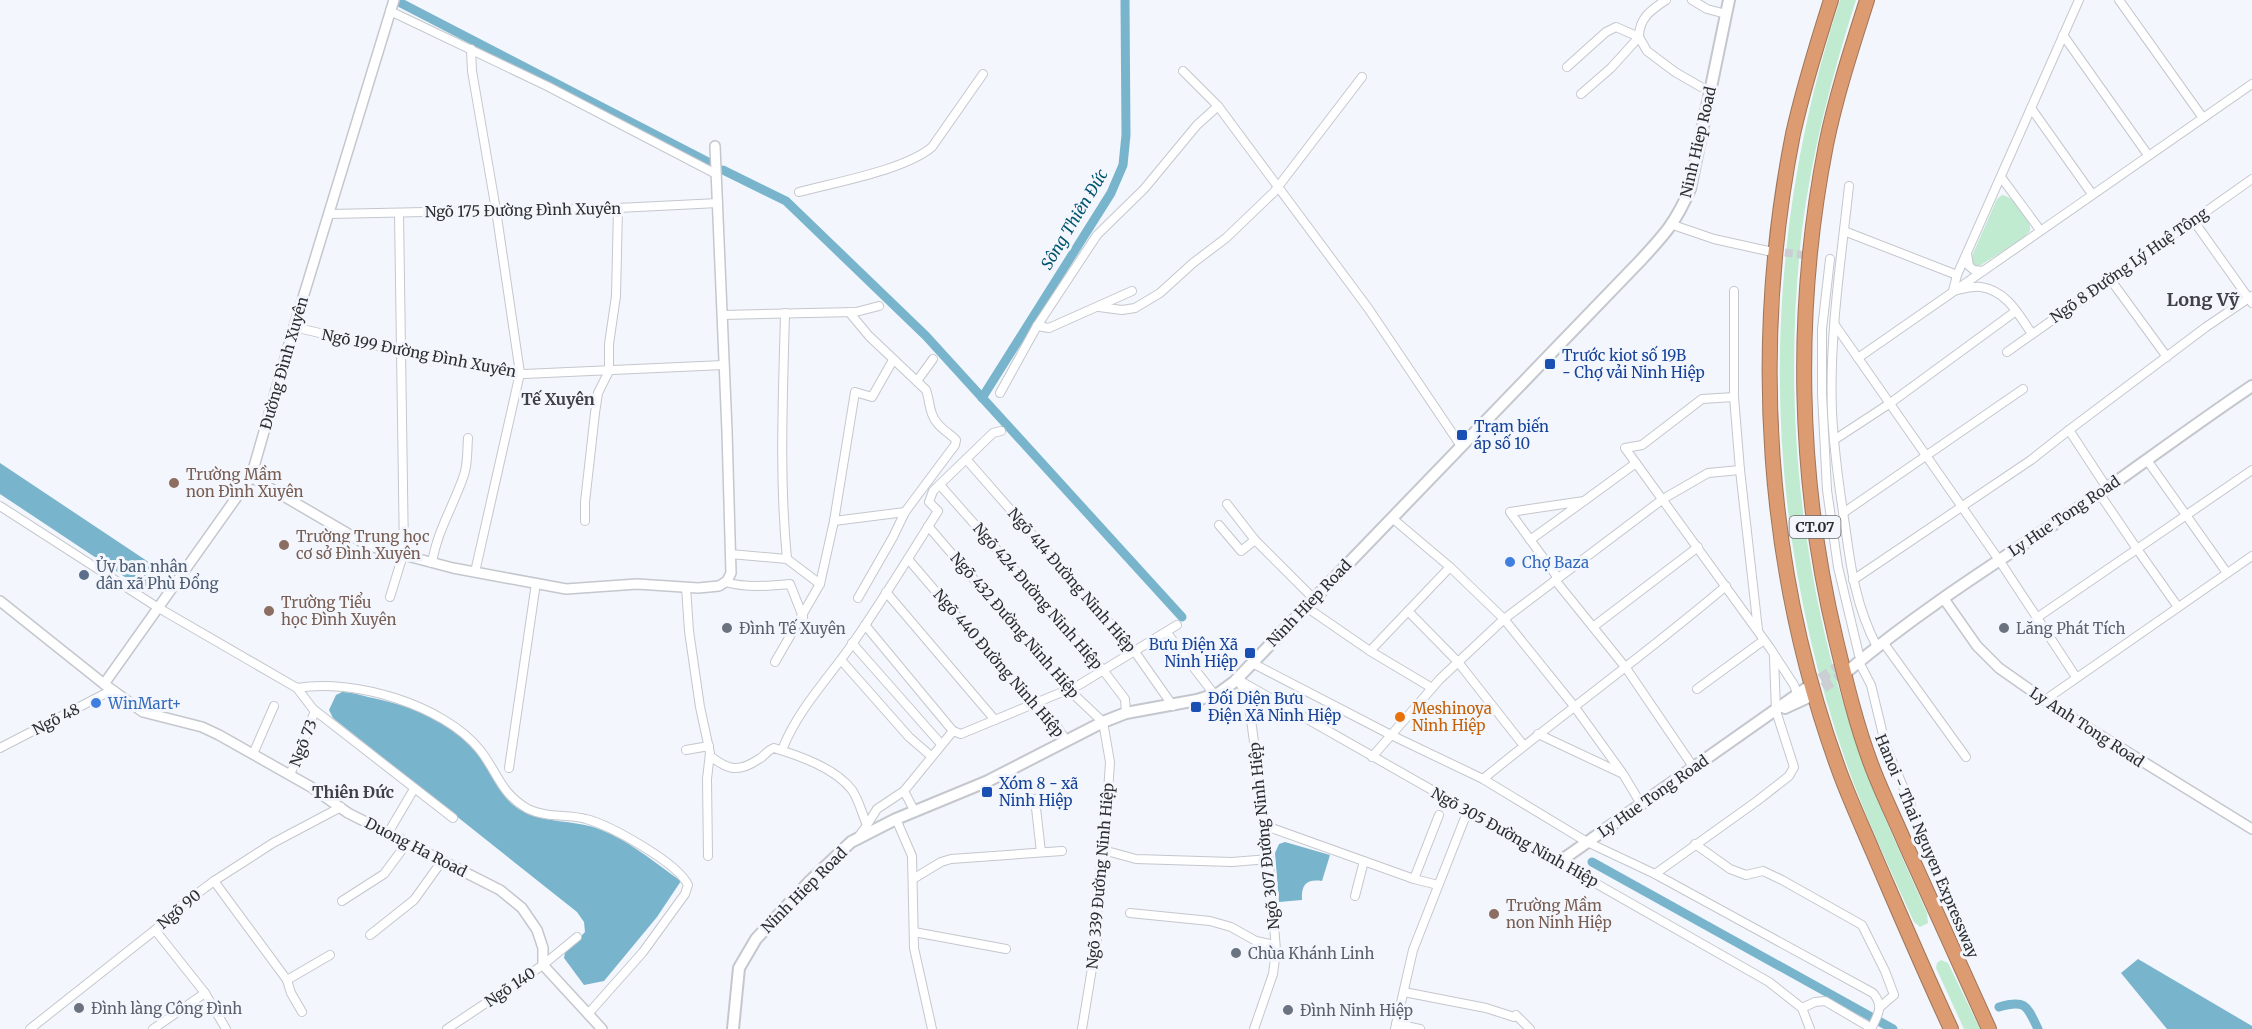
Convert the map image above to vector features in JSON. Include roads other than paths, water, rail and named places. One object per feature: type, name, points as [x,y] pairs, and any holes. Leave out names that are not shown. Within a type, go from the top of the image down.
[{"type":"highway","name":"CT.07","points":[[1831,0],[1794,132],[1779,221],[1769,344],[1770,426],[1778,508],[1790,595],[1814,689],[1840,773],[1915,950],[1952,1029]]},
{"type":"highway","name":"Hanoi - Thai Nguyen Expressway","points":[[1867,0],[1851,50],[1827,142],[1814,220],[1803,350],[1804,430],[1812,506],[1824,590],[1845,679],[1870,763],[1989,1029]]},
{"type":"main road","name":"Ninh Hiep Road","points":[[733,1029],[739,968],[756,939],[810,881],[851,843],[896,819],[988,781],[1103,722],[1126,713],[1173,706],[1214,694],[1237,679],[1679,216],[1690,189],[1729,0]]},
{"type":"main road","name":"Ly Hue Tong Road","points":[[1848,666],[1999,560],[2251,390]]},
{"type":"main road","name":"Ly Hue Tong Road","points":[[1559,862],[1776,711],[1810,691]]},
{"type":"street","points":[[1666,0],[1645,16],[1639,26],[1639,37],[1647,51],[1675,72],[1701,87]]},
{"type":"street","points":[[1692,0],[1707,9],[1726,14]]},
{"type":"street","points":[[1953,291],[1957,275],[2079,0]]},
{"type":"street","points":[[2120,0],[2203,118]]},
{"type":"street","points":[[392,6],[471,50],[716,174]]},
{"type":"street","name":"Đường Đình Xuyên","points":[[108,687],[157,607],[251,477],[294,327],[392,6]]},
{"type":"street","points":[[1568,67],[1606,32],[1616,27],[1639,37]]},
{"type":"street","points":[[2063,35],[2148,155]]},
{"type":"street","points":[[1581,94],[1611,68],[1639,37]]},
{"type":"street","points":[[471,50],[472,71],[496,210],[520,373],[475,572]]},
{"type":"street","points":[[1182,71],[1218,106],[1368,308],[1461,446]]},
{"type":"street","points":[[799,192],[906,163],[924,154],[932,147],[983,74]]},
{"type":"street","points":[[1098,307],[1122,310],[1135,308],[1160,293],[1193,263],[1226,238],[1278,187],[1362,77]]},
{"type":"street","points":[[1858,357],[2252,84]]},
{"type":"street","points":[[1000,393],[1037,326],[1096,235],[1144,189],[1197,124],[1218,106]]},
{"type":"street","points":[[2031,108],[2092,194]]},
{"type":"street","points":[[251,477],[369,546],[475,572],[566,588],[637,584],[686,587],[719,586],[725,582],[730,573],[730,554],[715,146]]},
{"type":"street","points":[[2001,177],[2040,230]]},
{"type":"street","name":"Ngõ 8 Đường Lý Huệ Tông","points":[[2007,352],[2252,179]]},
{"type":"street","points":[[1849,186],[1835,325],[1832,410],[1838,487],[1853,580],[1864,623],[1966,757]]},
{"type":"street","name":"Ngõ 175 Đường Đình Xuyên","points":[[329,214],[618,208],[718,203]]},
{"type":"street","points":[[585,521],[585,502],[598,393],[609,371],[609,344],[616,296],[618,208]]},
{"type":"street","points":[[390,597],[404,555],[399,213]]},
{"type":"street","points":[[1853,580],[2031,460],[2167,357],[2251,299],[2193,220]]},
{"type":"street","points":[[1672,225],[1714,239],[1768,251]]},
{"type":"street","points":[[1844,231],[1957,275]]},
{"type":"street","points":[[1967,253],[1969,266],[1974,270],[1983,271]]},
{"type":"street","points":[[1819,257],[1842,260]]},
{"type":"street","points":[[1830,259],[1822,329],[1822,394],[1827,480],[1838,567],[1859,659],[1871,685],[1886,747],[1911,805]]},
{"type":"street","points":[[2110,279],[2167,357]]},
{"type":"street","points":[[1953,291],[1982,287],[2006,298],[2032,334]]},
{"type":"street","points":[[1037,326],[1049,328],[1132,291]]},
{"type":"street","points":[[1734,291],[1734,397],[1758,632]]},
{"type":"street","points":[[722,315],[849,312],[879,306]]},
{"type":"street","points":[[1834,440],[1889,404],[2016,311]]},
{"type":"street","points":[[849,312],[893,360],[926,390],[931,413],[936,423],[956,440],[955,446],[904,512],[893,537],[858,598]]},
{"type":"street","points":[[785,314],[782,484],[787,559]]},
{"type":"street","points":[[1835,325],[1999,560],[2076,677]]},
{"type":"street","name":"Ngõ 199 Đường Đình Xuyên","points":[[294,327],[520,373],[724,365]]},
{"type":"street","points":[[917,381],[933,359]]},
{"type":"street","points":[[775,662],[820,584],[834,521],[855,392],[872,397],[893,360]]},
{"type":"street","points":[[1843,513],[1927,458],[2023,389]]},
{"type":"street","points":[[1734,397],[1702,399],[1642,445],[1625,448],[1764,640],[1799,698]]},
{"type":"street","points":[[2069,430],[2138,549],[2178,607]]},
{"type":"street","points":[[778,749],[806,703],[866,625],[938,511],[929,502],[933,491],[993,433],[1001,431]]},
{"type":"street","points":[[432,562],[445,519],[451,510],[465,473],[468,438]]},
{"type":"street","name":"Ngõ 414 Đường Ninh Hiệp","points":[[966,459],[1135,652],[1173,706]]},
{"type":"street","points":[[2148,460],[2227,573]]},
{"type":"street","points":[[1530,540],[1636,463]]},
{"type":"street","points":[[1372,757],[1432,688],[1504,619],[1663,499],[1708,473],[1740,470]]},
{"type":"street","points":[[2038,617],[2252,470]]},
{"type":"street","name":"Ngõ 424 Đường Ninh Hiệp","points":[[940,485],[1103,670],[1125,699],[1126,713]]},
{"type":"street","points":[[1584,501],[1510,512],[1557,579],[1626,668],[1694,768]]},
{"type":"street","points":[[1227,504],[1310,603],[1370,651],[1432,688]]},
{"type":"street","points":[[0,506],[157,607],[297,688],[315,711],[453,818]]},
{"type":"street","points":[[834,521],[904,512]]},
{"type":"street","points":[[1392,518],[1450,567],[1504,619],[1574,706],[1623,774],[1641,804]]},
{"type":"street","points":[[1219,525],[1241,551],[1255,540]]},
{"type":"street","name":"Ngõ 432 Đường Ninh Hiệp","points":[[928,526],[1068,689],[1103,722]]},
{"type":"street","points":[[1593,627],[1698,547]]},
{"type":"street","points":[[730,554],[787,559],[820,584]]},
{"type":"street","points":[[2045,700],[2252,556]]},
{"type":"street","name":"Ngõ 440 Đường Ninh Hiệp","points":[[908,558],[1032,704],[1050,724],[1055,724],[1066,740]]},
{"type":"street","points":[[1370,651],[1450,567]]},
{"type":"street","points":[[725,582],[736,585],[768,586],[790,584],[803,617]]},
{"type":"street","points":[[508,768],[536,583]]},
{"type":"street","points":[[1483,778],[1626,668],[1726,586]]},
{"type":"street","points":[[686,587],[689,632],[710,756],[707,779],[708,856]]},
{"type":"street","points":[[886,592],[995,720]]},
{"type":"street","name":"Ly Anh Tong Road","points":[[1944,599],[1983,654],[1999,668],[2153,770],[2252,829]]},
{"type":"street","name":"Duong Ha Road","points":[[2,606],[143,712],[202,727],[290,775],[340,807],[500,890],[522,908],[537,930],[543,948],[543,965]]},
{"type":"street","points":[[1408,611],[1458,662],[1524,746]]},
{"type":"street","points":[[866,625],[953,731],[961,734],[1068,689],[1135,652],[1177,625]]},
{"type":"street","points":[[1167,633],[1214,694]]},
{"type":"street","points":[[1697,689],[1764,640]]},
{"type":"street","points":[[852,643],[941,744]]},
{"type":"street","points":[[1655,874],[1789,776],[1794,767],[1776,711],[1774,655]]},
{"type":"street","points":[[841,660],[909,736],[931,756]]},
{"type":"street","points":[[1252,663],[1391,735],[1483,778],[1587,842],[1655,874],[1873,993],[1879,1000],[1880,1012]]},
{"type":"street","name":"Ngõ 305 Đường Ninh Hiệp","points":[[1237,679],[1769,982],[1802,1008]]},
{"type":"street","name":"Ngõ 307 Đường Ninh Hiệp","points":[[1237,679],[1248,698],[1266,826],[1275,945],[1273,974],[1254,1029]]},
{"type":"street","points":[[297,688],[338,686],[402,700],[441,717],[471,740],[482,752],[501,785],[519,803],[543,814],[587,819],[619,832],[644,846],[686,880],[688,885],[685,894],[643,952],[588,1014]]},
{"type":"street","name":"Ngõ 48","points":[[0,748],[108,687]]},
{"type":"street","points":[[253,754],[274,706]]},
{"type":"street","name":"Ngõ 73","points":[[290,775],[315,711]]},
{"type":"street","name":"Ngõ 339 Đường Ninh Hiệp","points":[[1082,1029],[1096,938],[1098,884],[1110,762],[1103,722]]},
{"type":"street","points":[[851,843],[863,833],[877,809],[904,791],[953,731]]},
{"type":"street","points":[[1538,734],[1623,774]]},
{"type":"street","points":[[686,750],[709,746]]},
{"type":"street","points":[[710,756],[723,766],[737,768],[757,760],[767,751],[778,749],[827,770],[839,777],[854,793],[867,825]]},
{"type":"street","points":[[388,833],[414,789]]},
{"type":"street","points":[[904,791],[915,812]]},
{"type":"street","points":[[1041,852],[1035,799],[1047,797],[1055,800]]},
{"type":"street","name":"Ngõ 90","points":[[30,1029],[214,880],[273,843],[340,807]]},
{"type":"street","points":[[1420,1029],[1396,1027],[1413,950],[1468,810]]},
{"type":"street","points":[[1414,879],[1439,815]]},
{"type":"street","points":[[896,819],[912,856],[914,948],[932,1029]]},
{"type":"street","points":[[1266,826],[1414,879],[1438,885]]},
{"type":"street","points":[[342,901],[384,874],[407,843]]},
{"type":"street","points":[[1695,844],[1730,869],[1746,875],[1763,871],[1862,925],[1894,994],[1880,1012],[1872,1028],[1825,1001],[1815,1002],[1802,1008],[1810,1029]]},
{"type":"street","points":[[1103,850],[1136,859],[1232,862],[1269,859]]},
{"type":"street","points":[[913,879],[941,862],[951,859],[1062,851]]},
{"type":"street","points":[[370,935],[414,900],[442,861]]},
{"type":"street","points":[[1354,896],[1364,861]]},
{"type":"street","points":[[214,880],[287,980],[291,993],[302,1012]]},
{"type":"street","points":[[1130,913],[1210,921],[1231,927],[1256,941],[1275,945]]},
{"type":"street","points":[[155,930],[205,993],[226,1029]]},
{"type":"street","points":[[914,932],[1006,949]]},
{"type":"street","name":"Ngõ 140","points":[[447,1029],[543,965],[577,937]]},
{"type":"street","points":[[287,980],[330,955]]},
{"type":"street","points":[[543,965],[602,1029]]},
{"type":"street","points":[[1404,992],[1515,1016],[1530,1029]]},
{"type":"street","points":[[153,1029],[205,993]]},
{"type":"water","points":[[0,463],[153,565],[160,573],[161,580],[155,591],[148,592],[143,589],[0,494]]},
{"type":"water","points":[[342,692],[403,706],[445,725],[469,744],[503,794],[516,807],[532,816],[587,825],[619,838],[681,881],[657,917],[604,981],[584,985],[564,958],[565,953],[585,932],[584,922],[577,912],[333,718],[329,710],[336,695]]},
{"type":"water","points":[[1285,842],[1330,855],[1322,881],[1312,881],[1306,884],[1302,900],[1279,902],[1275,853],[1279,844]]},
{"type":"water","points":[[2138,959],[2252,1026],[2252,1029],[2167,1029],[2121,973]]},
{"type":"waterway","points":[[395,0],[708,162]]},
{"type":"waterway","name":"Sông Thiên Đức","points":[[982,398],[1111,193],[1123,165],[1126,135],[1125,0]]},
{"type":"waterway","points":[[723,170],[786,201],[926,336],[1182,617]]},
{"type":"waterway","points":[[1592,862],[1893,1029]]},
{"type":"waterway","points":[[1999,1007],[2015,1004],[2024,1006],[2038,1029]]},
{"type":"tunnel","points":[[1773,251],[1819,257]]},
{"type":"tunnel","points":[[1808,687],[1846,661]]},
{"type":"tunnel","points":[[1811,696],[1848,671]]},
{"type":"place","name":"Trước kiot số 19B - Chợ vải Ninh Hiệp","points":[[1550,364]]},
{"type":"place","name":"Trạm biến áp số 10","points":[[1462,435]]},
{"type":"place","name":"Trường Mầm non Đình Xuyên","points":[[174,483]]},
{"type":"place","name":"Trường Trung học cơ sở Đình Xuyên","points":[[284,545]]},
{"type":"place","name":"Chợ Baza","points":[[1510,562]]},
{"type":"place","name":"Ủy ban nhân dân xã Phù Đổng","points":[[84,575]]},
{"type":"place","name":"Trường Tiểu học Đình Xuyên","points":[[269,611]]},
{"type":"place","name":"Đình Tế Xuyên","points":[[727,628]]},
{"type":"place","name":"Lăng Phát Tích","points":[[2004,628]]},
{"type":"place","name":"Bưu Điện Xã Ninh Hiệp","points":[[1250,653]]},
{"type":"place","name":"WinMart+","points":[[96,703]]},
{"type":"place","name":"Đối Diện Bưu Điện Xã Ninh Hiệp","points":[[1196,707]]},
{"type":"place","name":"Meshinoya Ninh Hiệp","points":[[1400,717]]},
{"type":"place","name":"Xóm 8 - xã Ninh Hiệp","points":[[987,792]]},
{"type":"place","name":"Trường Mầm non Ninh Hiệp","points":[[1494,914]]},
{"type":"place","name":"Chùa Khánh Linh","points":[[1236,953]]},
{"type":"place","name":"Đình làng Công Đình","points":[[79,1008]]},
{"type":"place","name":"Đình Ninh Hiệp","points":[[1288,1010]]},
{"type":"district","name":"Long Vỹ","points":[[2203,299]]},
{"type":"district","name":"Tế Xuyên","points":[[558,399]]},
{"type":"district","name":"Thiên Đức","points":[[353,792]]}]
